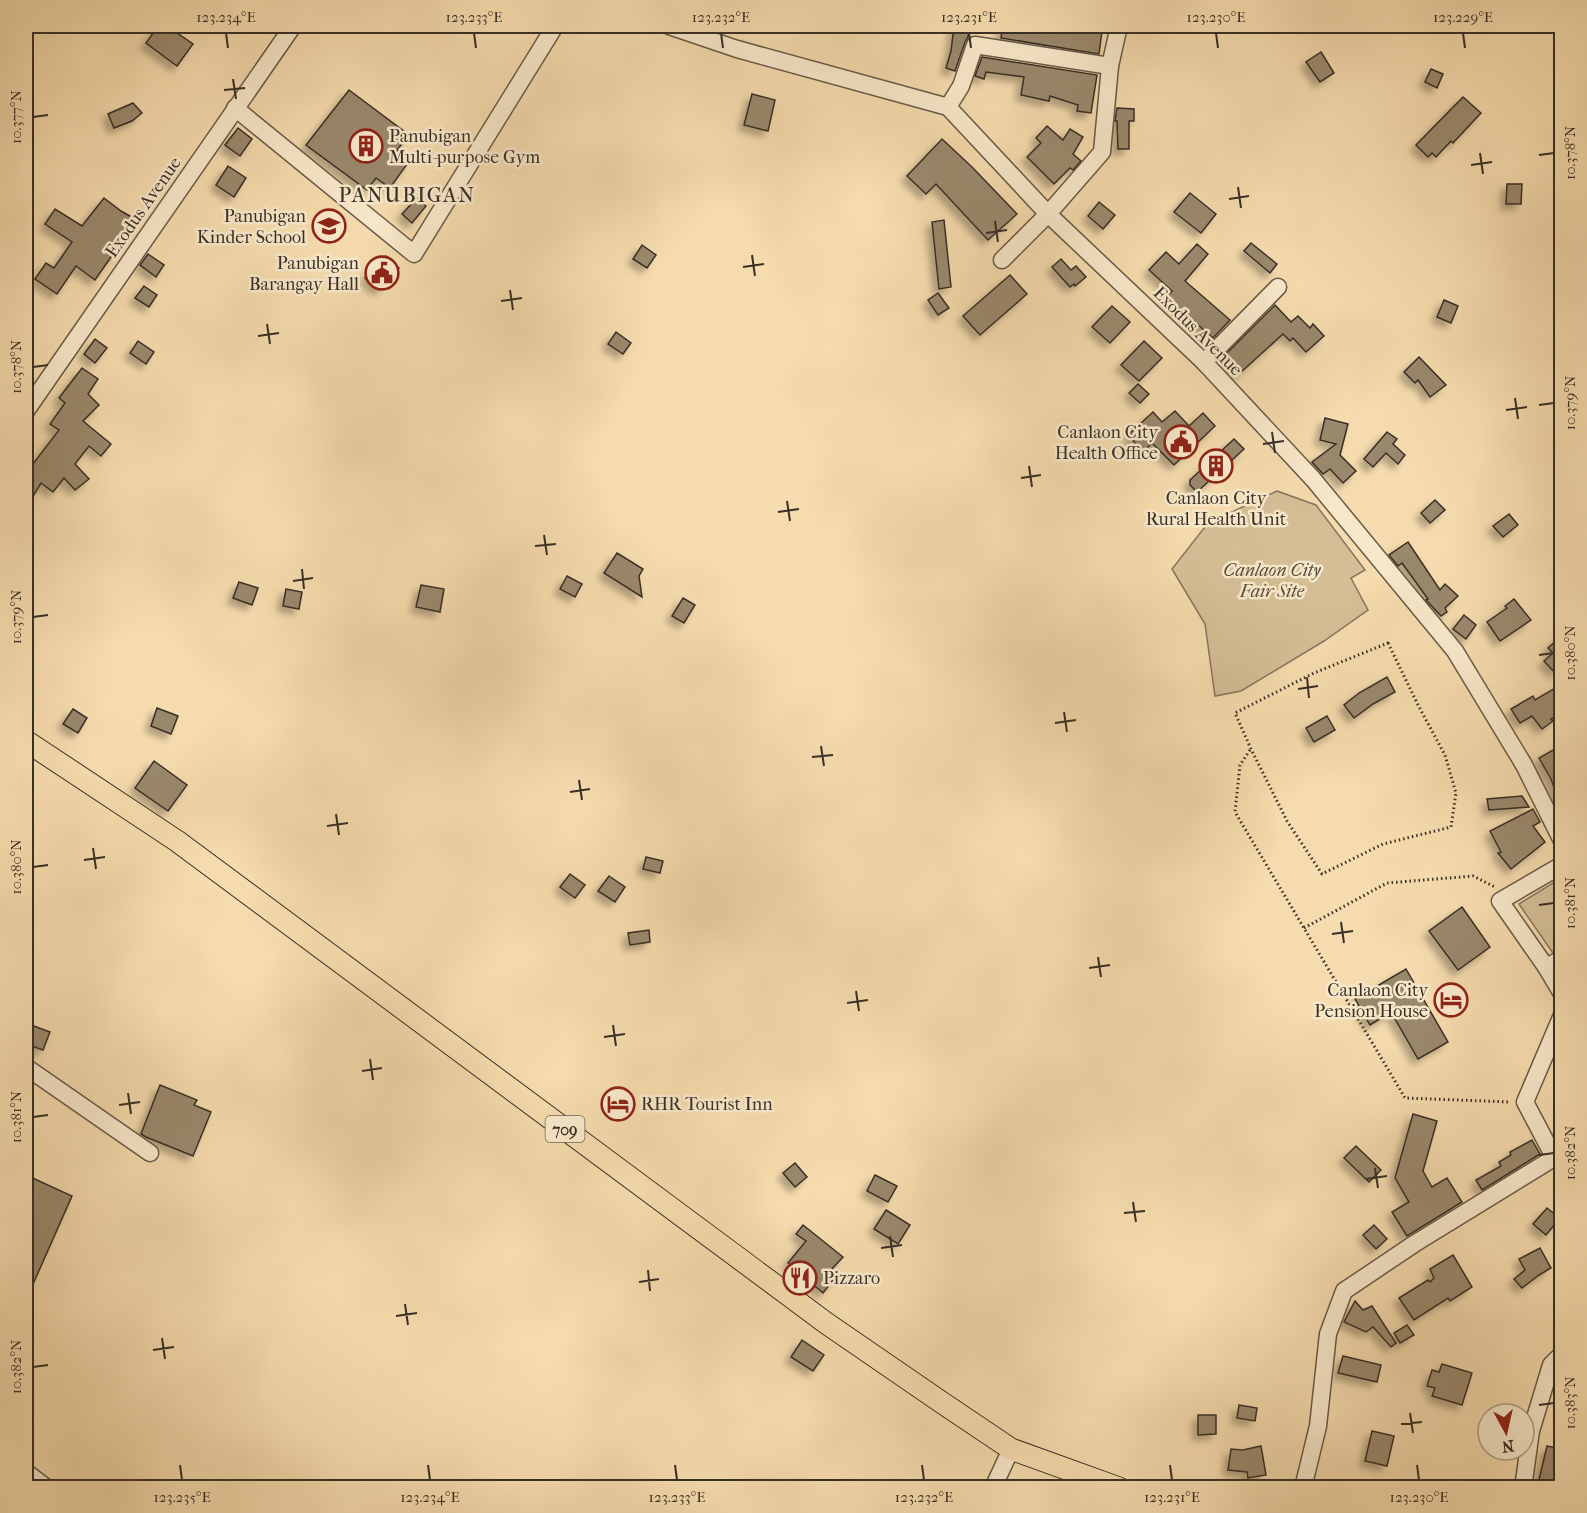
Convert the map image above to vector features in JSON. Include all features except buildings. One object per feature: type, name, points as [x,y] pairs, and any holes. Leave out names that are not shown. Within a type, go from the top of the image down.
[{"type":"main road","name":"709","points":[[26,741],[177,841],[826,1323],[944,1404],[1011,1449],[1119,1488]]},
{"type":"street","name":"Exodus Avenue","points":[[26,411],[294,26]]},
{"type":"street","points":[[235,108],[414,254],[555,26]]},
{"type":"street","points":[[669,26],[737,50],[948,107],[961,86],[975,45],[1110,66]]},
{"type":"street","points":[[1002,260],[1048,214],[1102,152],[1110,66],[1119,26]]},
{"type":"street","name":"Exodus Avenue","points":[[948,107],[1048,214],[1204,362],[1313,479],[1455,651],[1524,765],[1562,841]]},
{"type":"street","points":[[1204,362],[1278,287]]},
{"type":"street","points":[[1562,865],[1500,901],[1562,994]]},
{"type":"street","points":[[1546,967],[1562,958]]},
{"type":"street","points":[[1303,1488],[1318,1426],[1328,1334],[1344,1291],[1414,1244],[1559,1158],[1525,1102],[1562,1015]]},
{"type":"street","points":[[26,1068],[150,1153]]},
{"type":"street","points":[[1523,1488],[1531,1431],[1551,1365],[1562,1354]]},
{"type":"street","points":[[993,1488],[1011,1449]]},
{"type":"street","points":[[26,1472],[47,1488]]},
{"type":"path","points":[[1388,643],[1445,755],[1456,793],[1451,827],[1383,844],[1323,874],[1287,821],[1251,749],[1235,713],[1314,673],[1388,643]]},
{"type":"path","points":[[1251,749],[1240,765],[1235,812],[1405,1098],[1525,1102]]},
{"type":"path","points":[[1304,928],[1387,883],[1473,876],[1510,895]]},
{"type":"green space","name":"Canlaon City Fair Site","points":[[1277,491],[1316,505],[1365,570],[1351,578],[1368,610],[1324,641],[1241,691],[1215,696],[1205,624],[1172,569],[1208,523]]},
{"type":"green space","points":[[1561,878],[1561,953],[1555,956],[1519,904]]},
{"type":"place","name":"Panubigan Multi-purpose Gym","points":[[366,146]]},
{"type":"place","name":"Panubigan Kinder School","points":[[329,226]]},
{"type":"place","name":"Panubigan Barangay Hall","points":[[382,273]]},
{"type":"place","name":"Canlaon City Health Office","points":[[1181,442]]},
{"type":"place","name":"Canlaon City Rural Health Unit","points":[[1216,466]]},
{"type":"place","name":"Canlaon City Pension House","points":[[1451,1000]]},
{"type":"place","name":"RHR Tourist Inn","points":[[618,1104]]},
{"type":"place","name":"Pizzaro","points":[[800,1278]]},
{"type":"district","name":"PANUBIGAN","points":[[407,195]]}]
